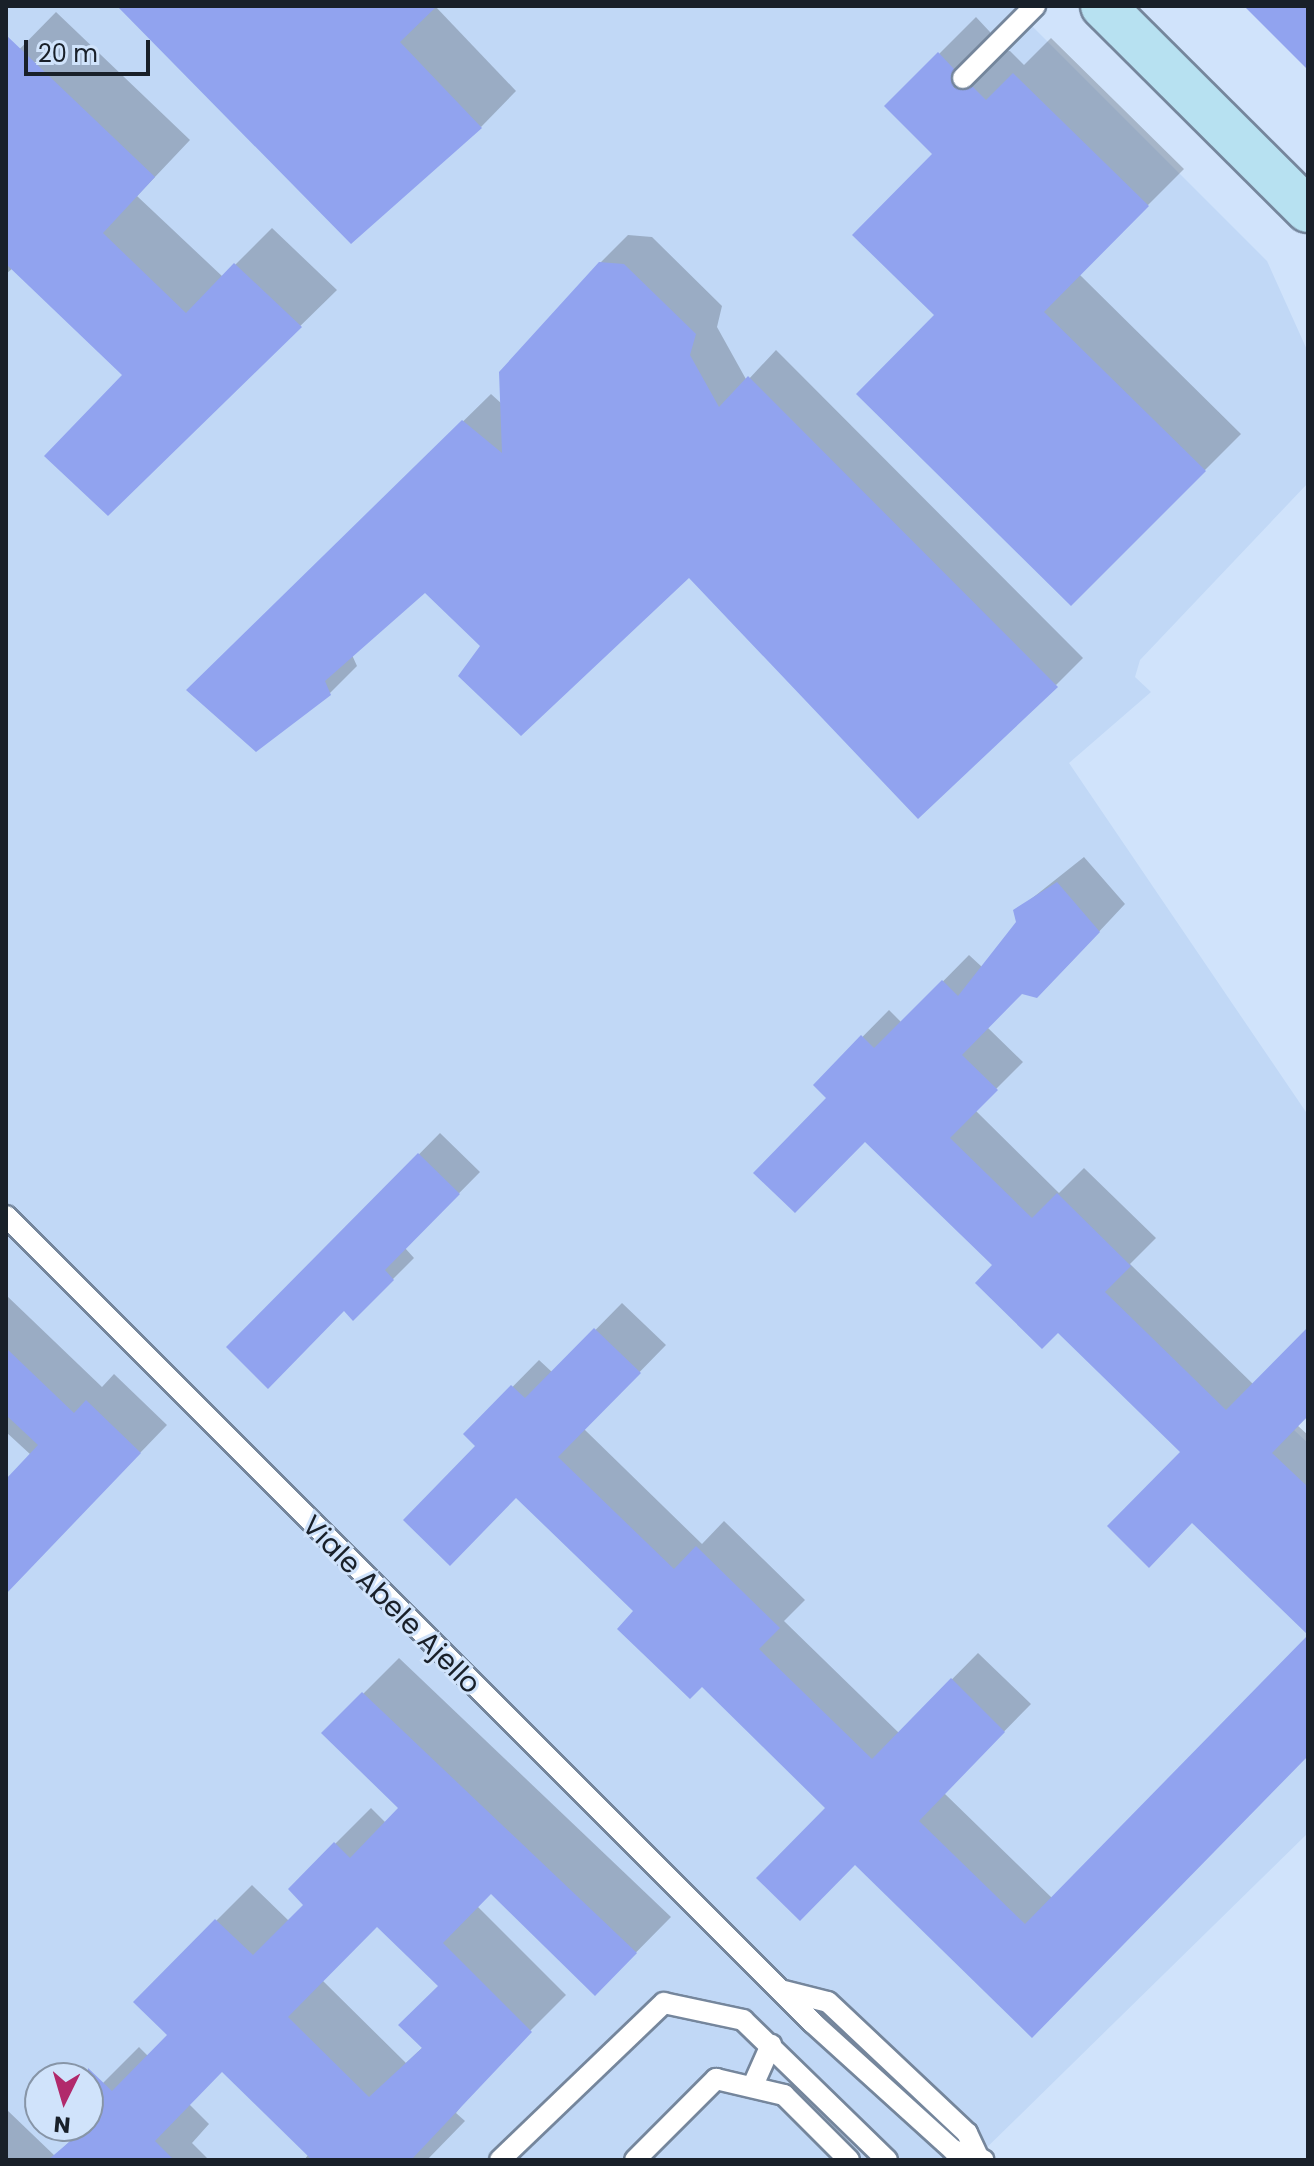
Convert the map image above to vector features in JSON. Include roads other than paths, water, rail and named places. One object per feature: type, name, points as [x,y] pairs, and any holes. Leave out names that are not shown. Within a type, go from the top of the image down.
[{"type":"street","points":[[1103,6],[1308,210]]},
{"type":"lane","points":[[963,78],[1035,6]]},
{"type":"lane","name":"Viale Abele Ajello","points":[[6,1216],[780,1990],[828,2002],[967,2133],[980,2159]]},
{"type":"lane","points":[[500,2160],[664,2003],[743,2020],[887,2160]]},
{"type":"lane","points":[[754,2083],[771,2045]]},
{"type":"lane","points":[[635,2160],[716,2079],[754,2083],[784,2095],[849,2160]]}]
